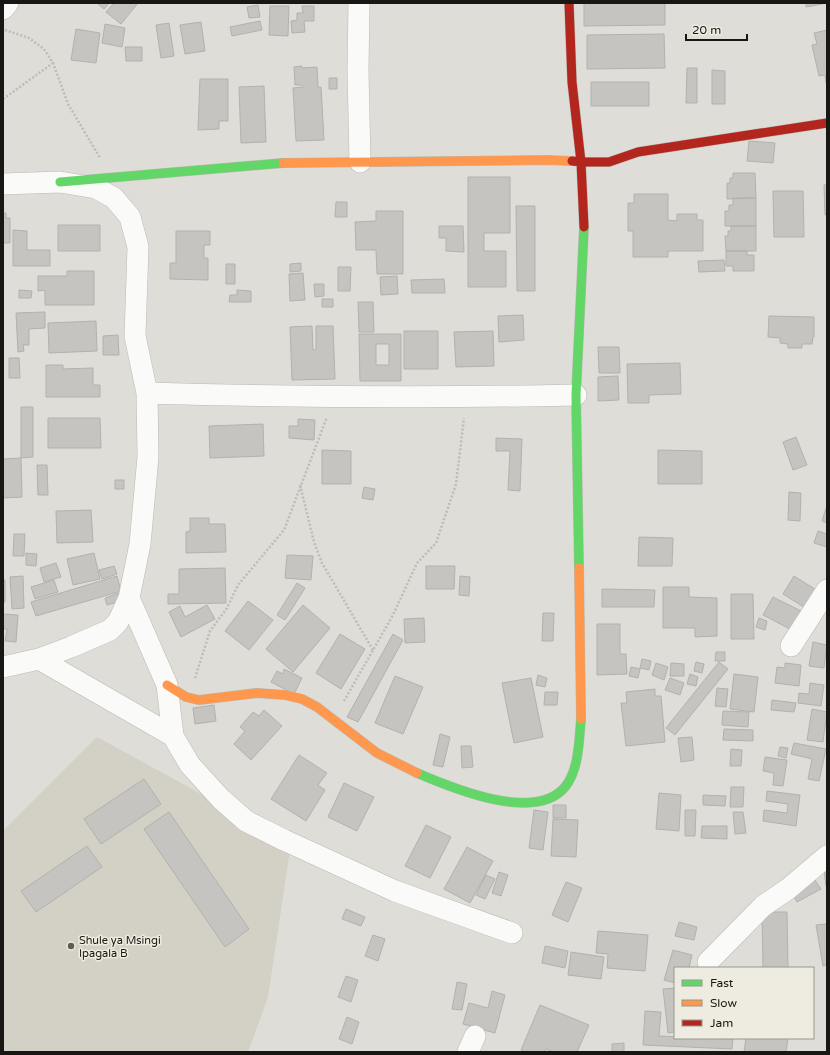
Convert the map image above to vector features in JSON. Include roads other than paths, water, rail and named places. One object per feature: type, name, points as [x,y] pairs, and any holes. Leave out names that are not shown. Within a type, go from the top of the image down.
[{"type":"street","points":[[3,9],[8,3]]},
{"type":"street","points":[[359,3],[358,71],[360,162]]},
{"type":"street","points":[[167,685],[190,698],[207,700],[243,694],[279,695],[310,702],[365,744],[392,761],[448,784],[492,799],[507,802],[532,803],[553,797],[566,786],[571,777],[575,758],[581,711],[576,395],[584,222],[581,162],[574,106],[569,34],[569,3]]},
{"type":"street","points":[[3,184],[60,182],[291,162],[547,160],[608,162],[638,152],[666,149],[827,123]]},
{"type":"street","points":[[3,667],[39,659],[110,630],[118,622],[124,613],[129,598],[140,544],[146,500],[148,458],[147,393],[135,336],[138,247],[130,217],[125,209],[108,193],[96,188],[60,182]]},
{"type":"street","points":[[147,393],[334,397],[576,395]]},
{"type":"street","points":[[791,646],[827,590]]},
{"type":"street","points":[[129,598],[167,685],[173,736],[190,765],[221,799],[246,821],[395,891],[512,933]]},
{"type":"street","points":[[39,659],[173,736]]},
{"type":"street","points":[[708,962],[763,906],[788,889],[827,856]]},
{"type":"place","name":"Shule ya Msingi Ipagala B","points":[[71,946]]}]
